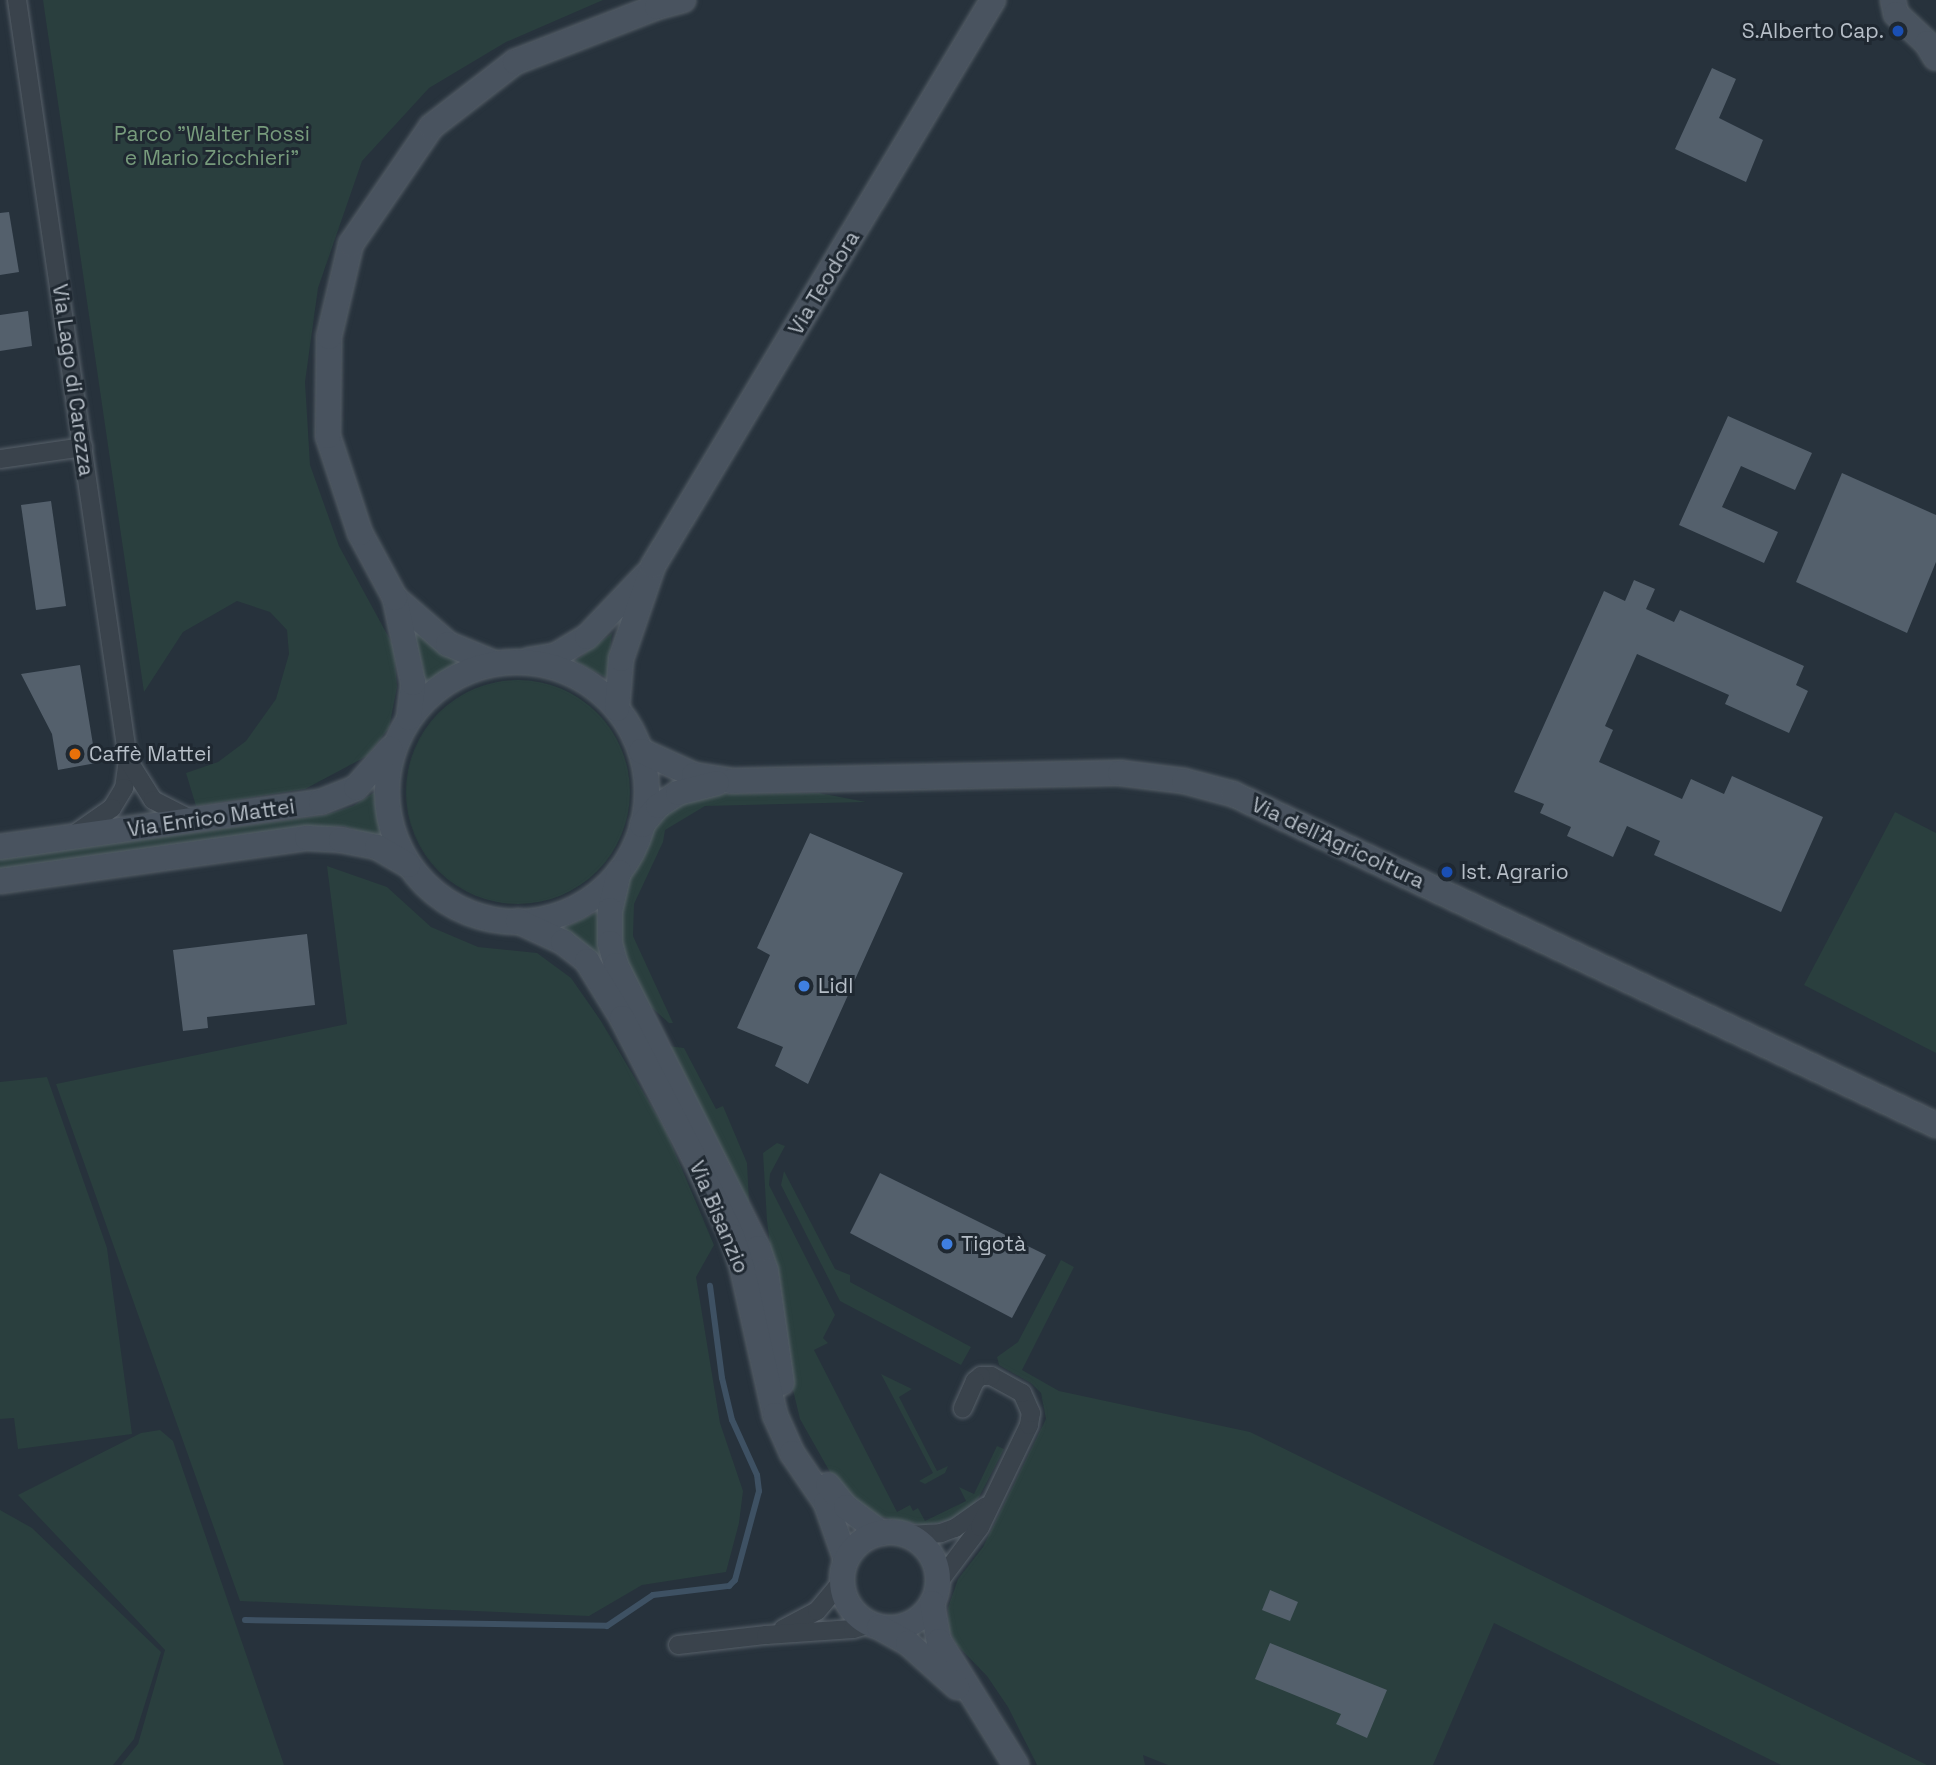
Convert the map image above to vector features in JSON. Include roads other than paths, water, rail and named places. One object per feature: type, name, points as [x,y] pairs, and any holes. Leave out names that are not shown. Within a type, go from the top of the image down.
[{"type":"main road","points":[[409,718],[413,683],[395,598],[360,533],[328,436],[329,337],[351,244],[431,127],[515,62],[657,7],[683,0]]},
{"type":"main road","name":"Via Teodora","points":[[522,662],[555,656],[587,637],[653,566],[993,0]]},
{"type":"main road","points":[[1892,0],[1896,14],[1933,49]]},
{"type":"main road","name":"Via Teodora","points":[[617,709],[621,659],[653,566]]},
{"type":"main road","points":[[395,598],[448,644],[494,663]]},
{"type":"main road","points":[[522,662],[549,666],[575,675],[598,690],[617,709],[640,751],[646,782],[642,825],[636,845],[619,872],[597,894],[571,910],[541,919],[503,921],[466,912],[434,892],[408,865],[390,825],[386,782],[397,740],[409,718],[432,692],[451,680],[494,663],[522,662]]},
{"type":"main road","name":"Via Enrico Mattei","points":[[0,847],[321,802],[356,788],[397,740]]},
{"type":"main road","name":"Via dell'Agricoltura","points":[[640,751],[694,775],[732,780],[1120,773],[1184,781],[1233,794],[1936,1125]]},
{"type":"main road","name":"Via dell'Agricoltura","points":[[642,825],[658,806],[678,793],[732,780]]},
{"type":"main road","name":"Via Enrico Mattei","points":[[0,881],[307,838],[341,840],[377,847],[408,865]]},
{"type":"main road","name":"Via Bisanzio","points":[[619,872],[610,910],[610,943],[616,965],[758,1248],[766,1271],[783,1391],[791,1419],[820,1474],[846,1507],[881,1533]]},
{"type":"main road","name":"Via Bisanzio","points":[[517,921],[563,942],[587,961],[622,1018],[685,1139],[732,1236],[752,1301],[775,1415],[792,1453],[826,1503],[844,1571]]},
{"type":"main road","points":[[981,1709],[908,1643],[874,1625],[850,1608],[844,1571],[854,1548],[881,1533],[907,1535],[930,1554],[936,1568],[939,1641],[970,1686],[1016,1765]]},
{"type":"main road","points":[[874,1625],[894,1628],[909,1624],[922,1615],[935,1593]]},
{"type":"street","name":"Via Lago di Carezza","points":[[17,0],[128,760],[124,788],[112,808],[70,837]]},
{"type":"street","points":[[0,459],[83,447]]},
{"type":"street","name":"Via Lago di Carezza","points":[[128,760],[153,800],[192,820]]},
{"type":"street","points":[[935,1593],[980,1527],[1029,1425],[1029,1405],[1023,1393],[1007,1383],[981,1376],[975,1381],[963,1408]]},
{"type":"street","points":[[907,1535],[941,1533],[955,1528],[970,1520],[991,1501]]},
{"type":"street","points":[[766,1635],[806,1619],[844,1571]]},
{"type":"street","points":[[678,1645],[874,1625]]},
{"type":"waterway","points":[[245,1620],[607,1626],[653,1595],[729,1586],[735,1580],[759,1491],[757,1475],[732,1420],[722,1378],[710,1286]]},
{"type":"place","name":"S.Alberto Cap.","points":[[1898,31]]},
{"type":"place","name":"Caffè Mattei","points":[[75,754]]},
{"type":"place","name":"Ist. Agrario","points":[[1447,872]]},
{"type":"place","name":"Lidl","points":[[804,986]]},
{"type":"place","name":"Tigotà","points":[[947,1244]]},
{"type":"park label","name":"Parco \"Walter Rossi e Mario Zicchieri\"","points":[[212,146]]}]
